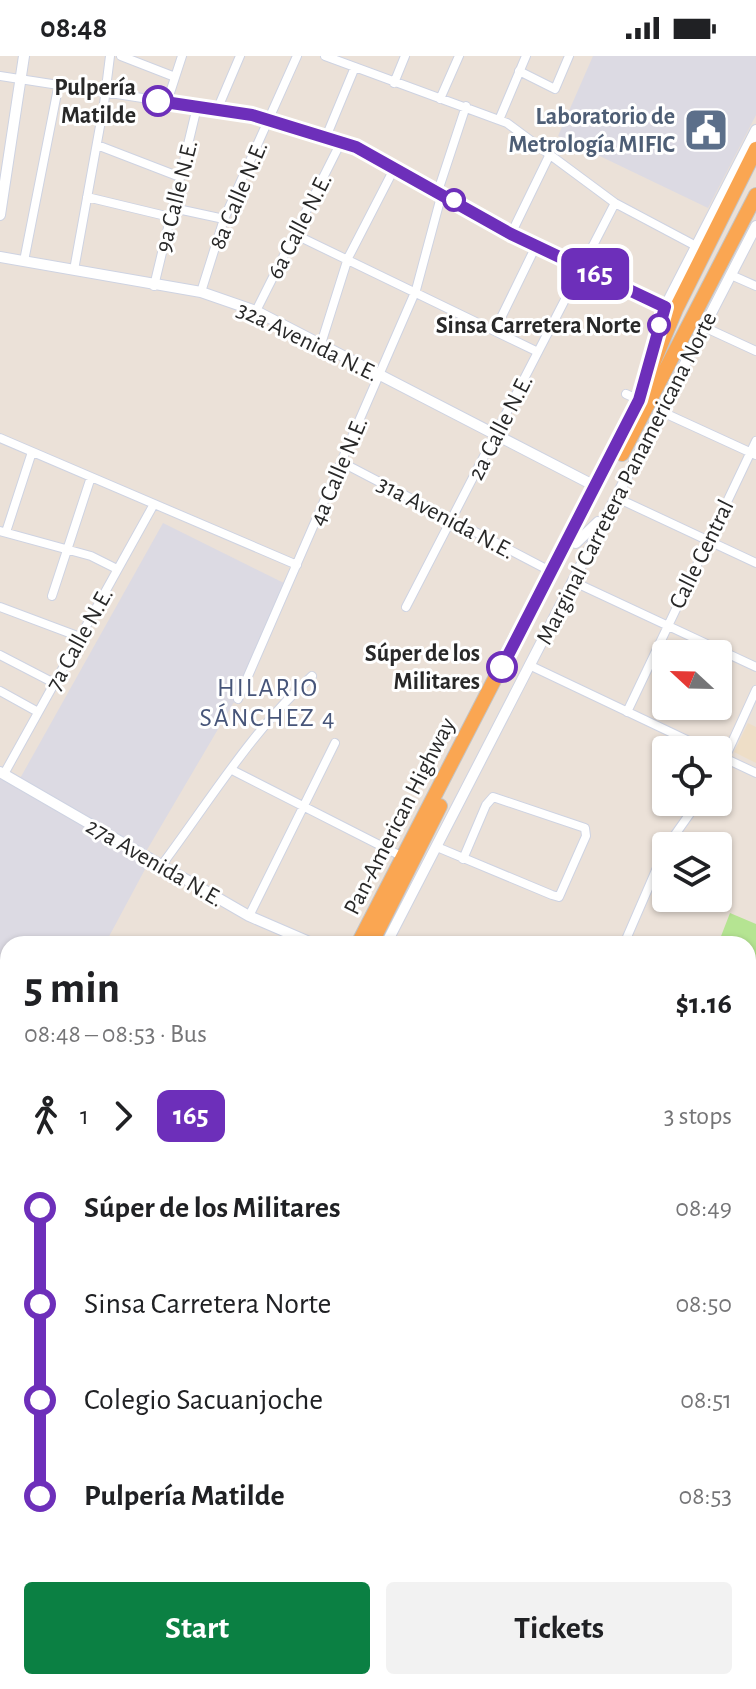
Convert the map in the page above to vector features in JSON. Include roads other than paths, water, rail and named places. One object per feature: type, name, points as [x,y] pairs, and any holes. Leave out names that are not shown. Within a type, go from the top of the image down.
[{"type":"highway","name":"Pan-American Highway","points":[[362,936],[595,486],[632,397],[756,149]]},
{"type":"highway","name":"Pan-American Highway","points":[[375,936],[756,195]]},
{"type":"street","points":[[0,215],[24,56]]},
{"type":"street","points":[[74,270],[110,56]]},
{"type":"street","points":[[121,56],[175,77]]},
{"type":"street","name":"9a Calle N.E.","points":[[167,102],[182,56]]},
{"type":"street","points":[[217,110],[240,56]]},
{"type":"street","name":"8a Calle N.E.","points":[[201,292],[224,219],[297,56]]},
{"type":"street","points":[[394,83],[405,56]]},
{"type":"street","points":[[440,99],[459,56]]},
{"type":"street","points":[[499,120],[526,56]]},
{"type":"street","points":[[519,71],[555,89],[569,56]]},
{"type":"street","points":[[330,57],[499,120],[615,203],[696,246]]},
{"type":"street","points":[[326,137],[355,67]]},
{"type":"street","points":[[0,76],[59,83],[270,120],[341,142],[440,192],[511,234],[665,307]]},
{"type":"street","points":[[24,261],[59,83]]},
{"type":"street","name":"4a Calle N.E.","points":[[238,699],[416,290],[440,192],[466,106]]},
{"type":"street","name":"9a Calle N.E.","points":[[154,286],[197,107]]},
{"type":"street","points":[[632,397],[665,307],[756,130]]},
{"type":"street","name":"6a Calle N.E.","points":[[256,311],[341,142]]},
{"type":"street","points":[[97,145],[180,177]]},
{"type":"street","points":[[511,234],[550,154]]},
{"type":"street","points":[[320,347],[348,258],[394,169]]},
{"type":"street","points":[[87,197],[224,219]]},
{"type":"street","name":"2a Calle N.E.","points":[[406,607],[615,203]]},
{"type":"street","name":"Marginal Carretera Panamericana Norte","points":[[390,936],[756,226]]},
{"type":"street","points":[[296,235],[416,290],[538,352]]},
{"type":"street","points":[[495,330],[536,246]]},
{"type":"street","name":"32a Avenida N.E.","points":[[0,257],[201,292],[256,311],[320,347],[595,486]]},
{"type":"street","points":[[731,275],[756,286]]},
{"type":"street","points":[[704,327],[756,351]]},
{"type":"street","points":[[660,411],[753,454]]},
{"type":"street","points":[[0,438],[297,565]]},
{"type":"street","name":"Calle Central","points":[[627,712],[707,541],[753,454],[756,441]]},
{"type":"street","points":[[32,452],[3,532],[66,549],[117,569]]},
{"type":"street","name":"31a Avenida N.E.","points":[[343,463],[550,571]]},
{"type":"street","points":[[52,596],[91,477]]},
{"type":"street","points":[[615,497],[756,563]]},
{"type":"street","name":"7a Calle N.E.","points":[[2,773],[154,504]]},
{"type":"street","points":[[576,543],[605,516]]},
{"type":"street","points":[[572,581],[756,667]]},
{"type":"street","points":[[0,607],[80,637]]},
{"type":"street","points":[[0,655],[54,683]]},
{"type":"street","points":[[531,661],[678,736]]},
{"type":"street","points":[[161,866],[285,701],[312,676]]},
{"type":"street","points":[[732,737],[756,690]]},
{"type":"street","points":[[0,691],[38,712]]},
{"type":"street","points":[[249,916],[335,743]]},
{"type":"street","points":[[732,761],[756,773]]},
{"type":"street","points":[[232,770],[403,857]]},
{"type":"street","name":"27a Avenida N.E.","points":[[2,773],[249,916],[295,936]]},
{"type":"street","points":[[437,847],[463,859],[559,897],[564,893],[586,836],[585,828],[493,797],[486,805],[463,859]]},
{"type":"street","points":[[627,936],[652,879]]},
{"type":"place","name":"Pulpería Matilde","points":[[158,101]]},
{"type":"place","name":"Laboratorio de Metrología MIFIC","points":[[706,130]]},
{"type":"place","name":"Sinsa Carretera Norte","points":[[659,325]]},
{"type":"place","name":"Súper de los Militares","points":[[502,667]]},
{"type":"district","name":"HILARIO SÁNCHEZ 4","points":[[268,702]]}]
